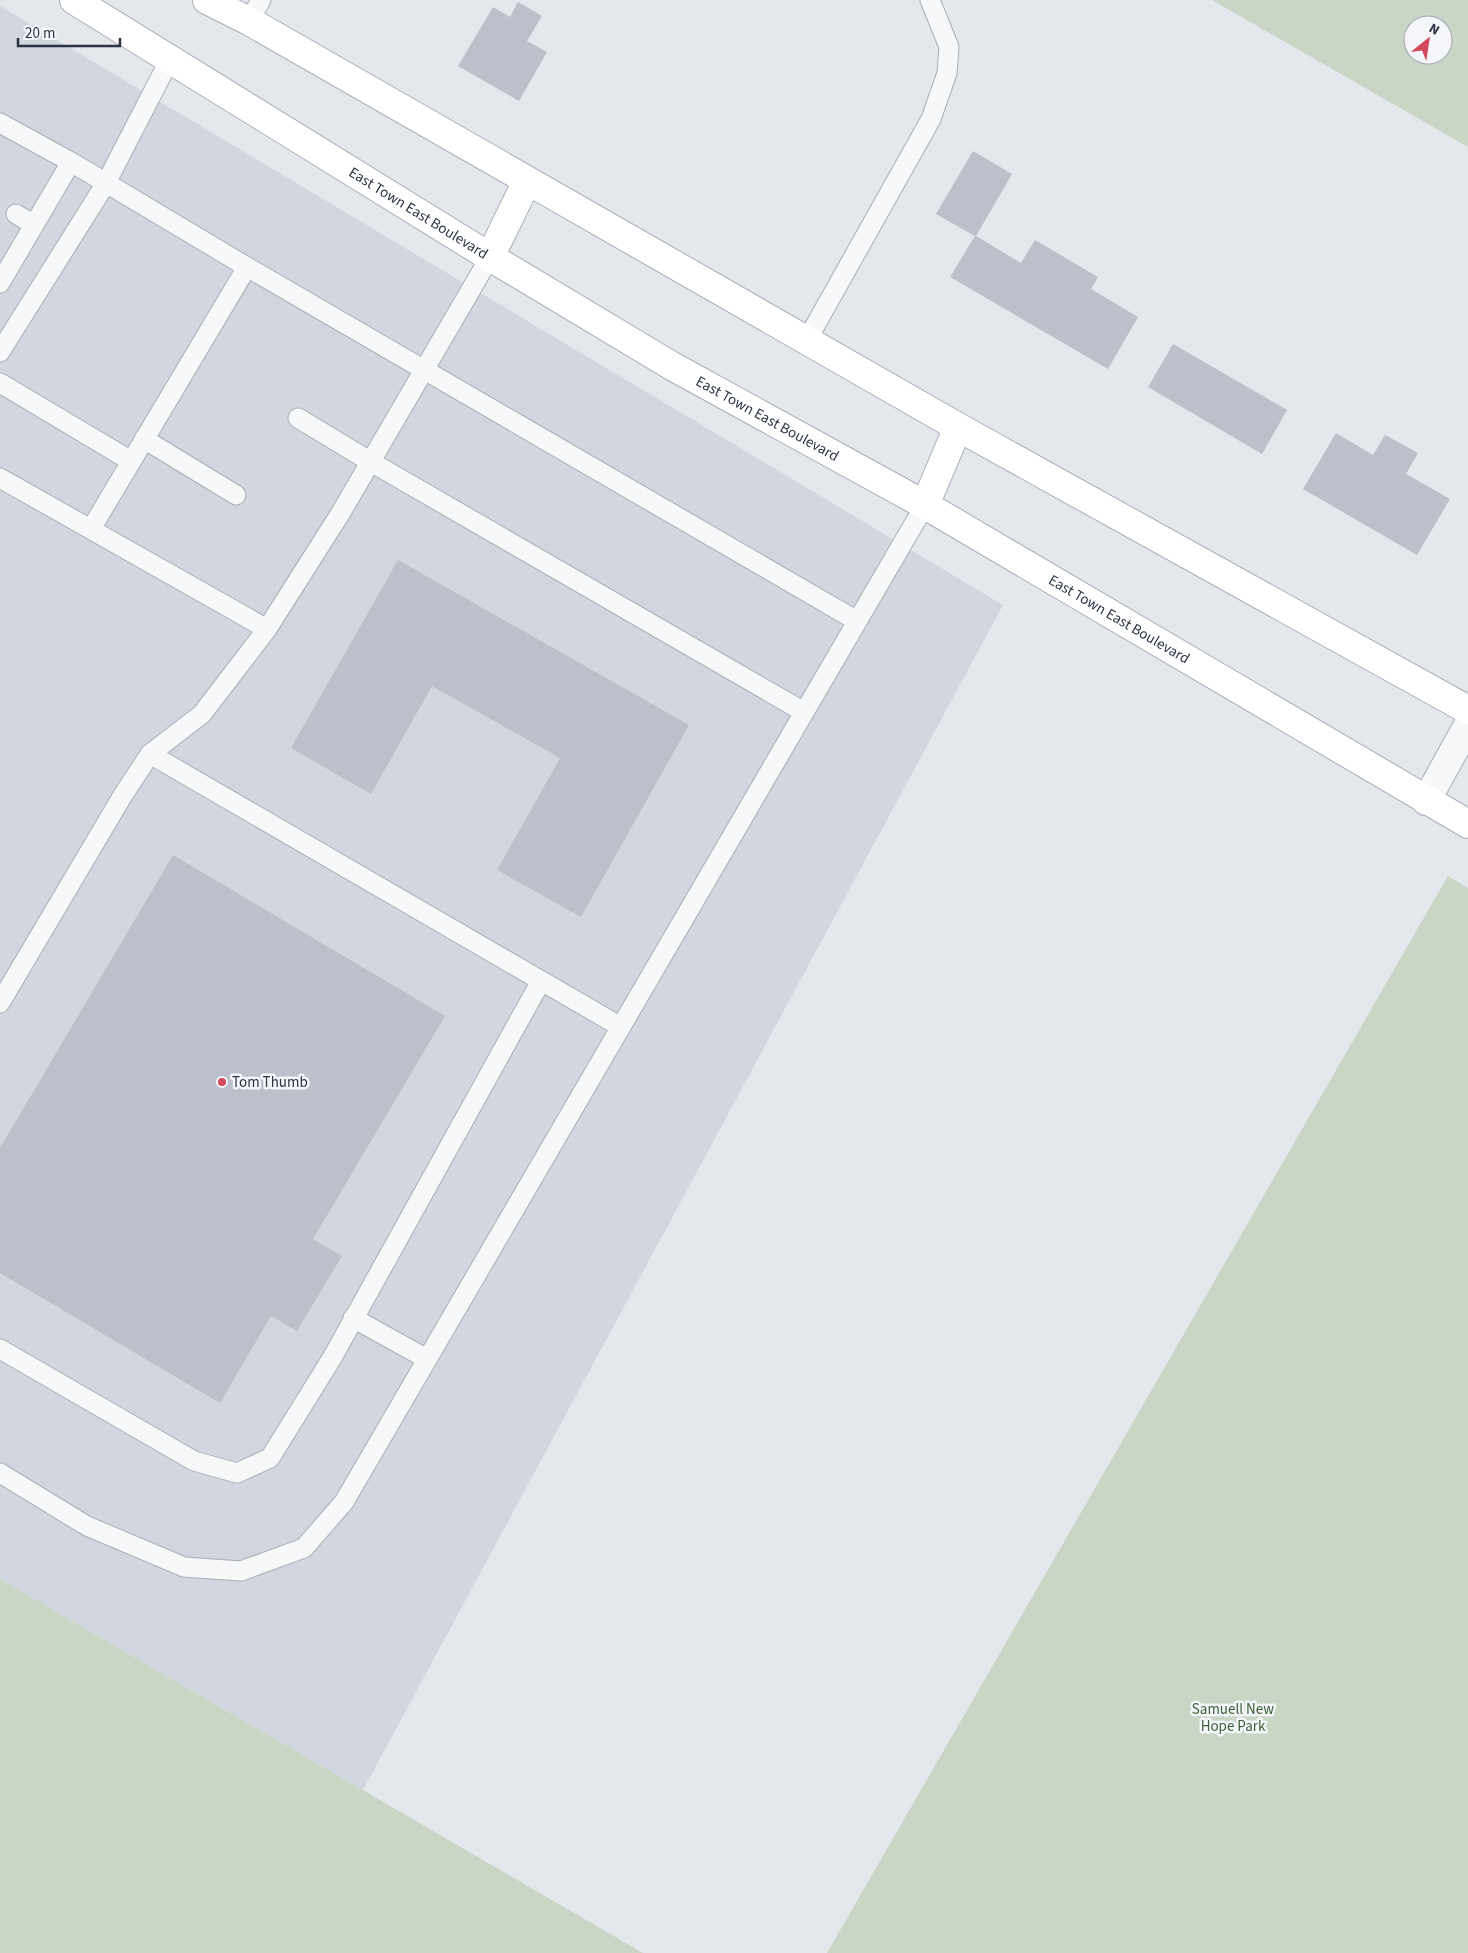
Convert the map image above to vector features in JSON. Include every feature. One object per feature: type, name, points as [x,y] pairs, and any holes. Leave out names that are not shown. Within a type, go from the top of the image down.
[{"type":"street","name":"East Town East Boulevard","points":[[74,0],[672,366],[925,505],[1468,824]]},
{"type":"street","points":[[207,0],[255,11],[527,181],[958,427],[1468,710]]},
{"type":"street","points":[[490,256],[527,181]]},
{"type":"street","points":[[925,505],[958,427]]},
{"type":"street","points":[[1426,801],[1468,725]]},
{"type":"lane","points":[[808,340],[931,119],[947,73],[949,47],[930,0]]},
{"type":"lane","points":[[0,352],[106,183],[170,59]]},
{"type":"lane","points":[[0,123],[71,162],[425,371],[857,621]]},
{"type":"lane","points":[[1,280],[71,162]]},
{"type":"lane","points":[[16,214],[34,225]]},
{"type":"lane","points":[[0,1003],[123,795],[150,754],[202,714],[267,629],[340,514],[425,371],[490,256]]},
{"type":"lane","points":[[91,529],[247,267]]},
{"type":"lane","points":[[0,383],[131,461]]},
{"type":"lane","points":[[298,418],[804,712]]},
{"type":"lane","points":[[144,439],[236,495]]},
{"type":"lane","points":[[0,478],[267,629]]},
{"type":"lane","points":[[0,1472],[87,1526],[184,1567],[241,1571],[304,1548],[344,1502],[925,505]]},
{"type":"lane","points":[[150,754],[621,1027]]},
{"type":"lane","points":[[0,1349],[194,1462],[238,1473],[270,1458],[332,1358],[541,981]]},
{"type":"lane","points":[[353,1318],[427,1359]]},
{"type":"shaded area","points":[[0,6],[1003,605],[363,1790],[0,1579]]},
{"type":"green space","points":[[1212,0],[1468,0],[1468,147]]},
{"type":"green space","name":"Samuell New Hope Park","points":[[1448,876],[1468,888],[1468,1953],[827,1953]]},
{"type":"green space","points":[[0,1579],[643,1953],[0,1953]]},
{"type":"building","points":[[518,2],[542,16],[527,41],[547,52],[519,101],[458,66],[493,7],[510,17]]},
{"type":"building","points":[[973,151],[1012,174],[976,236],[1021,263],[1035,240],[1098,277],[1091,289],[1138,317],[1108,369],[950,277],[975,236],[936,214]]},
{"type":"building","points":[[1173,344],[1287,410],[1262,454],[1148,387]]},
{"type":"building","points":[[1336,433],[1373,455],[1385,435],[1418,453],[1406,474],[1450,499],[1417,555],[1303,489]]},
{"type":"building","points":[[398,560],[689,725],[581,917],[497,870],[560,758],[432,686],[371,794],[291,748]]},
{"type":"building","name":"Tom Thumb","points":[[173,855],[445,1016],[313,1239],[342,1256],[297,1331],[271,1316],[220,1403],[0,1273],[0,1148]]},
{"type":"place","name":"Tom Thumb","points":[[222,1082]]}]
